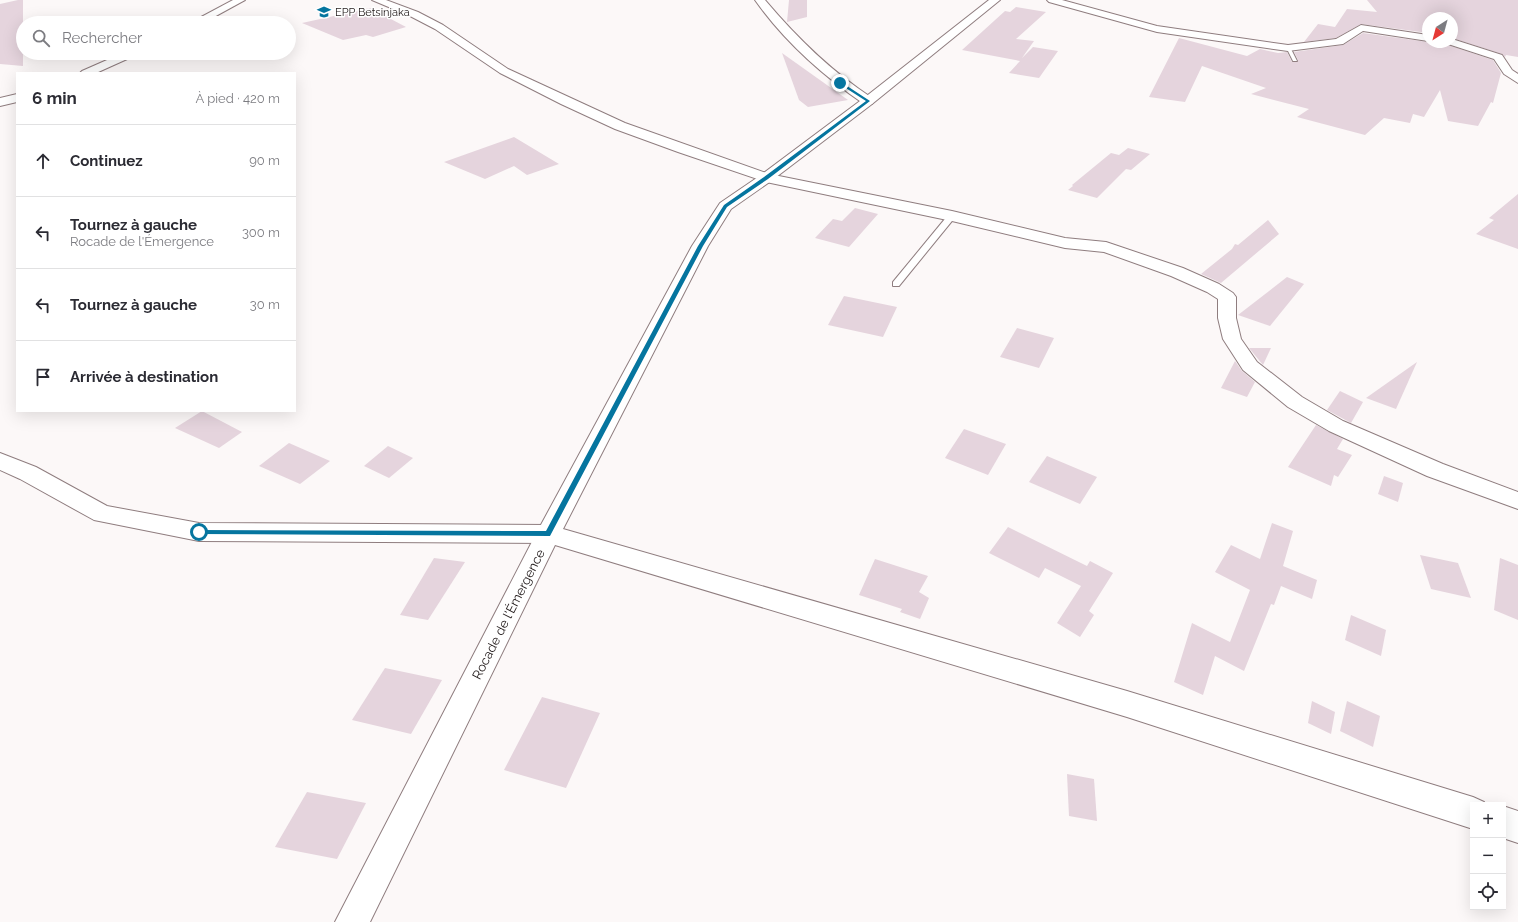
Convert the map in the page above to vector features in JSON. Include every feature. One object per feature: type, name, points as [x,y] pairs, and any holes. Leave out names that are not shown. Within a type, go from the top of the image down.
[{"type":"street","points":[[209,16],[240,0]]},
{"type":"street","points":[[377,0],[414,14],[439,27],[504,71],[572,104],[627,128],[766,178],[952,216],[1065,243],[1106,247],[1177,272],[1213,288],[1227,297],[1227,318],[1232,339],[1250,366],[1296,402],[1336,426],[1435,470],[1518,502]]},
{"type":"street","points":[[760,0],[800,47],[840,83],[868,101]]},
{"type":"street","name":"Rocade de l'Émergence","points":[[352,922],[548,534],[700,246],[725,206],[766,178],[868,101],[995,0]]},
{"type":"street","points":[[1052,0],[1080,9],[1157,29],[1288,48],[1339,42],[1361,28],[1422,37]]},
{"type":"street","points":[[1458,44],[1498,57],[1508,72],[1518,79]]},
{"type":"street","points":[[88,72],[116,60]]},
{"type":"street","points":[[0,102],[16,98]]},
{"type":"street","points":[[0,461],[28,473],[102,514],[199,532],[548,534],[883,631],[1256,742],[1470,812]]},
{"type":"street","points":[[1506,823],[1518,827]]},
{"type":"lane","points":[[1288,48],[1295,60]]},
{"type":"lane","points":[[896,284],[952,216]]},
{"type":"building","points":[[23,0],[23,16],[16,16],[16,60],[23,60],[23,66],[0,64],[0,4]]},
{"type":"building","points":[[789,0],[807,0],[807,17],[787,22]]},
{"type":"building","points":[[1367,0],[1518,0],[1518,57],[1506,55],[1505,57],[1502,54],[1458,40],[1458,12],[1422,12],[1422,32],[1361,24],[1336,38],[1304,42],[1318,24],[1335,27],[1347,9],[1377,12]]},
{"type":"building","points":[[1016,7],[1046,12],[1016,39],[1034,41],[1022,58],[1033,47],[1058,51],[1039,78],[1009,73],[1020,61],[962,50],[1005,11],[1010,12]]},
{"type":"building","points":[[370,8],[406,27],[373,37],[366,35],[343,40],[302,23]]},
{"type":"building","points":[[1363,33],[1422,41],[1422,48],[1457,48],[1493,60],[1501,73],[1493,103],[1491,102],[1478,126],[1448,121],[1440,90],[1424,117],[1413,114],[1410,123],[1384,118],[1365,135],[1297,117],[1309,109],[1251,94],[1266,88],[1202,66],[1185,102],[1149,97],[1179,38],[1247,56],[1260,49],[1278,53],[1287,52],[1292,62],[1297,62],[1298,60],[1294,52],[1343,45]]},
{"type":"building","points":[[782,53],[848,100],[808,107],[799,100]]},
{"type":"building","points":[[514,137],[559,164],[527,175],[514,166],[485,179],[444,162]]},
{"type":"building","points":[[1128,148],[1150,154],[1131,170],[1126,169],[1097,198],[1068,190],[1111,153],[1119,155]]},
{"type":"building","points":[[1518,194],[1518,249],[1476,234],[1494,220],[1489,218]]},
{"type":"building","points":[[855,208],[878,214],[849,247],[815,238],[833,219],[842,221]]},
{"type":"building","points":[[1268,220],[1279,234],[1221,283],[1201,274],[1232,249],[1235,244],[1238,245]]},
{"type":"building","points":[[1287,277],[1304,284],[1270,326],[1238,315]]},
{"type":"building","points":[[844,296],[897,307],[883,337],[828,325]]},
{"type":"building","points":[[1017,328],[1054,338],[1039,368],[1000,357]]},
{"type":"building","points":[[1249,348],[1271,348],[1263,365]]},
{"type":"building","points":[[1235,361],[1242,371],[1255,382],[1247,397],[1221,388]]},
{"type":"building","points":[[1417,362],[1396,409],[1366,398]]},
{"type":"building","points":[[1340,391],[1363,402],[1351,423],[1327,410]]},
{"type":"building","points":[[200,412],[204,412],[242,432],[219,448],[175,428]]},
{"type":"building","points":[[1316,425],[1343,439],[1337,449],[1352,455],[1338,477],[1334,475],[1331,486],[1288,467]]},
{"type":"building","points":[[964,429],[1006,444],[988,475],[945,458]]},
{"type":"building","points":[[289,443],[330,461],[300,484],[259,466]]},
{"type":"building","points":[[388,446],[413,458],[389,478],[364,466]]},
{"type":"building","points":[[1047,456],[1097,477],[1080,504],[1029,482]]},
{"type":"building","points":[[1384,476],[1403,483],[1398,502],[1378,494]]},
{"type":"building","points":[[1272,523],[1293,531],[1283,566],[1317,580],[1312,599],[1281,586],[1274,605],[1271,604],[1244,671],[1215,656],[1203,695],[1174,682],[1192,623],[1230,642],[1250,590],[1215,572],[1231,545],[1260,559]]},
{"type":"building","points":[[1008,527],[1087,566],[1090,561],[1113,573],[1089,611],[1094,615],[1080,637],[1057,623],[1081,586],[1045,568],[1039,578],[989,553]]},
{"type":"building","points":[[1420,555],[1458,563],[1471,598],[1431,589]]},
{"type":"building","points":[[434,558],[465,562],[428,620],[400,615]]},
{"type":"building","points":[[1500,558],[1518,565],[1518,620],[1494,610]]},
{"type":"building","points":[[875,559],[928,576],[919,592],[929,598],[920,619],[900,612],[902,609],[859,595]]},
{"type":"building","points":[[1351,615],[1386,630],[1381,656],[1345,640]]},
{"type":"building","points":[[385,668],[442,680],[411,734],[352,720]]},
{"type":"building","points":[[542,697],[600,713],[566,788],[504,770]]},
{"type":"building","points":[[1312,701],[1335,712],[1331,734],[1308,723]]},
{"type":"building","points":[[1347,701],[1380,716],[1373,747],[1340,731]]},
{"type":"building","points":[[1067,774],[1094,779],[1097,821],[1069,816]]},
{"type":"building","points":[[307,792],[366,803],[337,859],[275,847]]},
{"type":"place","name":"EPP Betsinjaka","points":[[324,12]]},
{"type":"route","points":[[199,532],[548,534],[700,246],[725,206],[766,178],[868,101],[840,83]]}]
